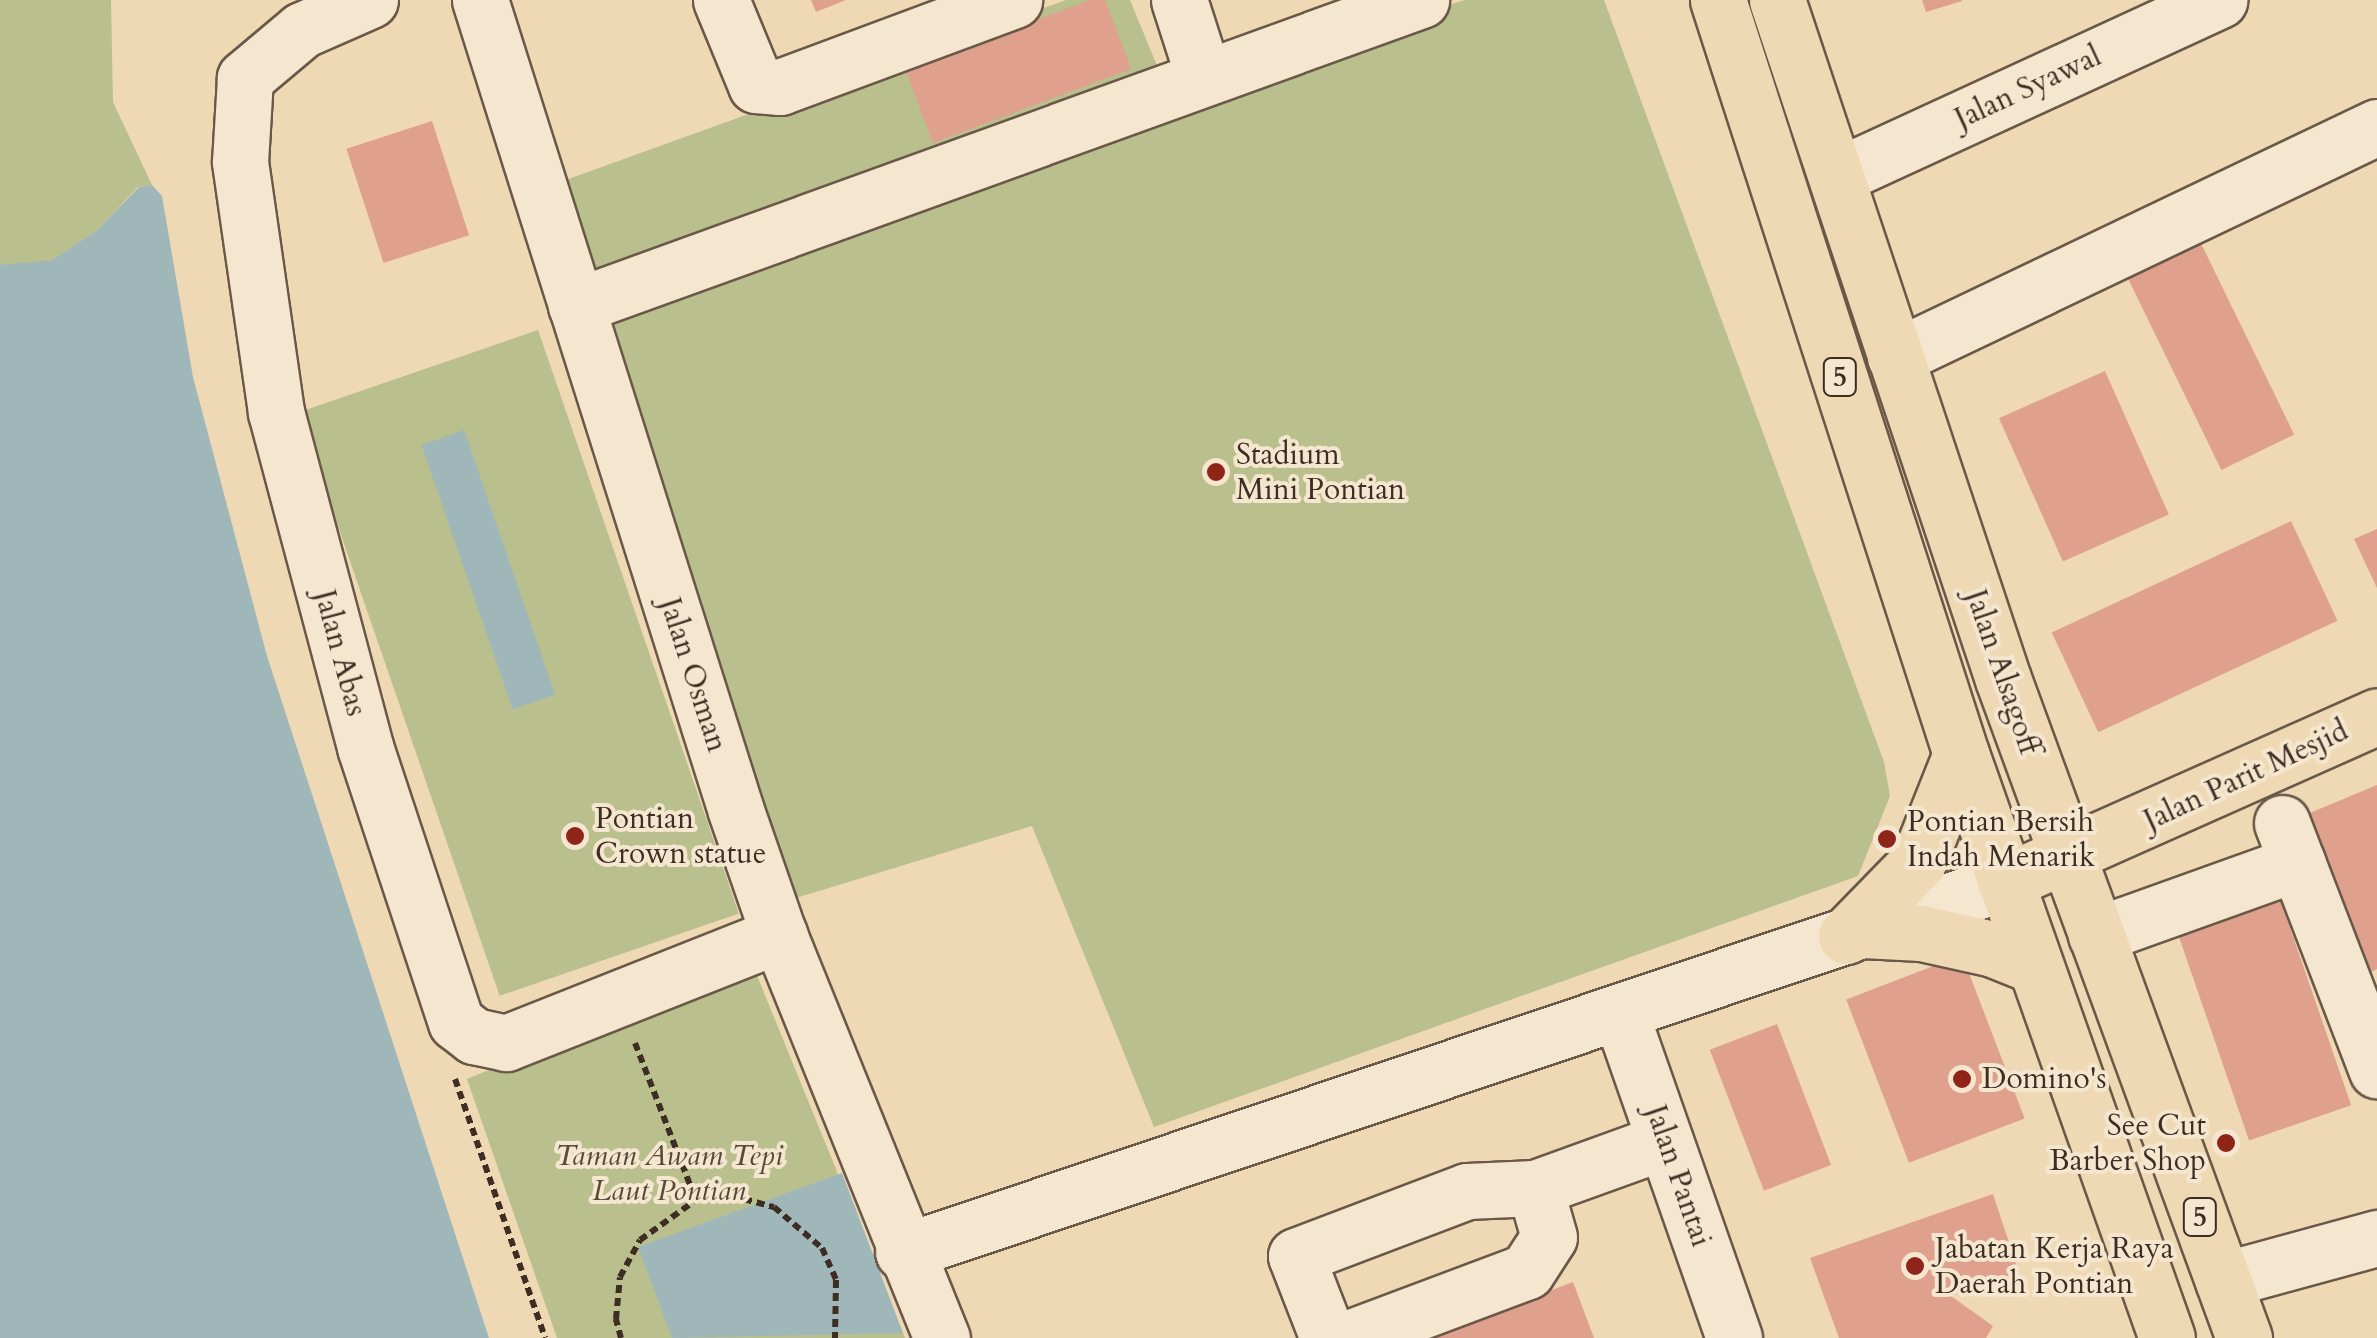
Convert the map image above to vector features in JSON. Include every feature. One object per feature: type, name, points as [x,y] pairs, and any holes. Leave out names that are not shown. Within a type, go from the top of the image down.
[{"type":"main road","name":"Jalan Alsagoff","points":[[1718,0],[1961,754],[2167,1338]]},
{"type":"main road","name":"Jalan Alsagoff","points":[[1776,0],[2068,857],[2244,1338]]},
{"type":"main road","name":"Jalan Parit Mesjid","points":[[2005,882],[2377,716]]},
{"type":"main road","points":[[1854,933],[1918,862],[1961,754]]},
{"type":"main road","points":[[1854,933],[1939,937],[2033,966]]},
{"type":"street","name":"Jalan Osman","points":[[480,0],[779,935],[942,1338]]},
{"type":"street","points":[[721,0],[756,85],[780,87],[1014,0]]},
{"type":"street","points":[[1178,0],[1204,78]]},
{"type":"street","points":[[576,306],[1421,0]]},
{"type":"street","name":"Jalan Syawal","points":[[1836,176],[2219,0]]},
{"type":"street","name":"Jalan Abas","points":[[349,5],[302,30],[245,78],[240,162],[276,412],[365,747],[456,1022],[474,1036],[506,1043],[779,935]]},
{"type":"street","points":[[1895,357],[2377,127]]},
{"type":"street","points":[[2096,935],[2289,843],[2377,1070]]},
{"type":"street","points":[[904,1252],[2005,882]]},
{"type":"street","name":"Jalan Pantai","points":[[1621,1014],[1734,1338]]},
{"type":"street","points":[[1328,1338],[1296,1256],[1468,1192],[1535,1188],[1665,1141]]},
{"type":"street","points":[[1349,1338],[1527,1271],[1549,1237],[1535,1188]]},
{"type":"street","points":[[2222,1280],[2377,1238]]},
{"type":"path","points":[[630,1032],[696,1200]]},
{"type":"path","points":[[621,1338],[616,1319],[620,1277],[640,1240],[696,1200],[744,1198],[801,1224],[836,1280],[835,1338]]},
{"type":"green space","points":[[0,0],[111,0],[113,102],[152,185],[138,187],[96,231],[52,260],[0,265]]},
{"type":"green space","name":"Stadium Mini Pontian","points":[[1066,0],[1130,0],[1167,90],[1465,0],[1604,0],[1884,762],[1890,796],[1858,876],[1154,1127],[1032,826],[796,898],[560,182]]},
{"type":"green space","points":[[538,330],[739,913],[500,996],[299,412]]},
{"type":"green space","name":"Taman Awam Tepi Laut Pontian","points":[[751,961],[905,1338],[557,1338],[467,1079]]},
{"type":"water","points":[[152,185],[162,196],[193,377],[267,656],[489,1338],[0,1338],[0,265],[52,260],[96,231],[139,187]]},
{"type":"water","points":[[464,430],[555,695],[513,709],[421,445]]},
{"type":"water","points":[[842,1173],[903,1333],[672,1338],[638,1247]]},
{"type":"building","points":[[811,0],[846,0],[816,12]]},
{"type":"building","points":[[1090,0],[1105,0],[1131,69],[933,143],[905,69]]},
{"type":"building","points":[[1922,0],[1962,0],[1962,1],[1926,12]]},
{"type":"building","points":[[432,121],[469,235],[383,263],[346,149]]},
{"type":"building","points":[[2192,225],[2294,434],[2221,470],[2119,261]]},
{"type":"building","points":[[2105,371],[2169,514],[2063,562],[1999,418]]},
{"type":"building","points":[[2291,521],[2337,621],[2098,732],[2052,633]]},
{"type":"building","points":[[2377,529],[2377,588],[2354,539]]},
{"type":"building","points":[[2377,785],[2377,969],[2371,972],[2305,815]]},
{"type":"building","points":[[2275,884],[2351,1105],[2249,1140],[2173,919]]},
{"type":"building","points":[[1962,955],[2025,1118],[1909,1163],[1846,999]]},
{"type":"building","points":[[1777,1024],[1831,1165],[1764,1191],[1710,1050]]},
{"type":"building","name":"Jabatan Kerja Raya Daerah Pontian","points":[[1993,1194],[2019,1273],[1951,1296],[1993,1326],[1986,1338],[1839,1338],[1810,1258]]},
{"type":"building","points":[[1573,1282],[1594,1338],[1384,1338],[1469,1321]]},
{"type":"place","name":"Stadium Mini Pontian","points":[[1216,472]]},
{"type":"place","name":"Pontian Crown statue","points":[[575,836]]},
{"type":"place","name":"Pontian Bersih Indah Menarik","points":[[1887,839]]},
{"type":"place","name":"Domino's","points":[[1962,1079]]},
{"type":"place","name":"See Cut Barber Shop","points":[[2226,1143]]},
{"type":"place","name":"Jabatan Kerja Raya Daerah Pontian","points":[[1915,1266]]}]
